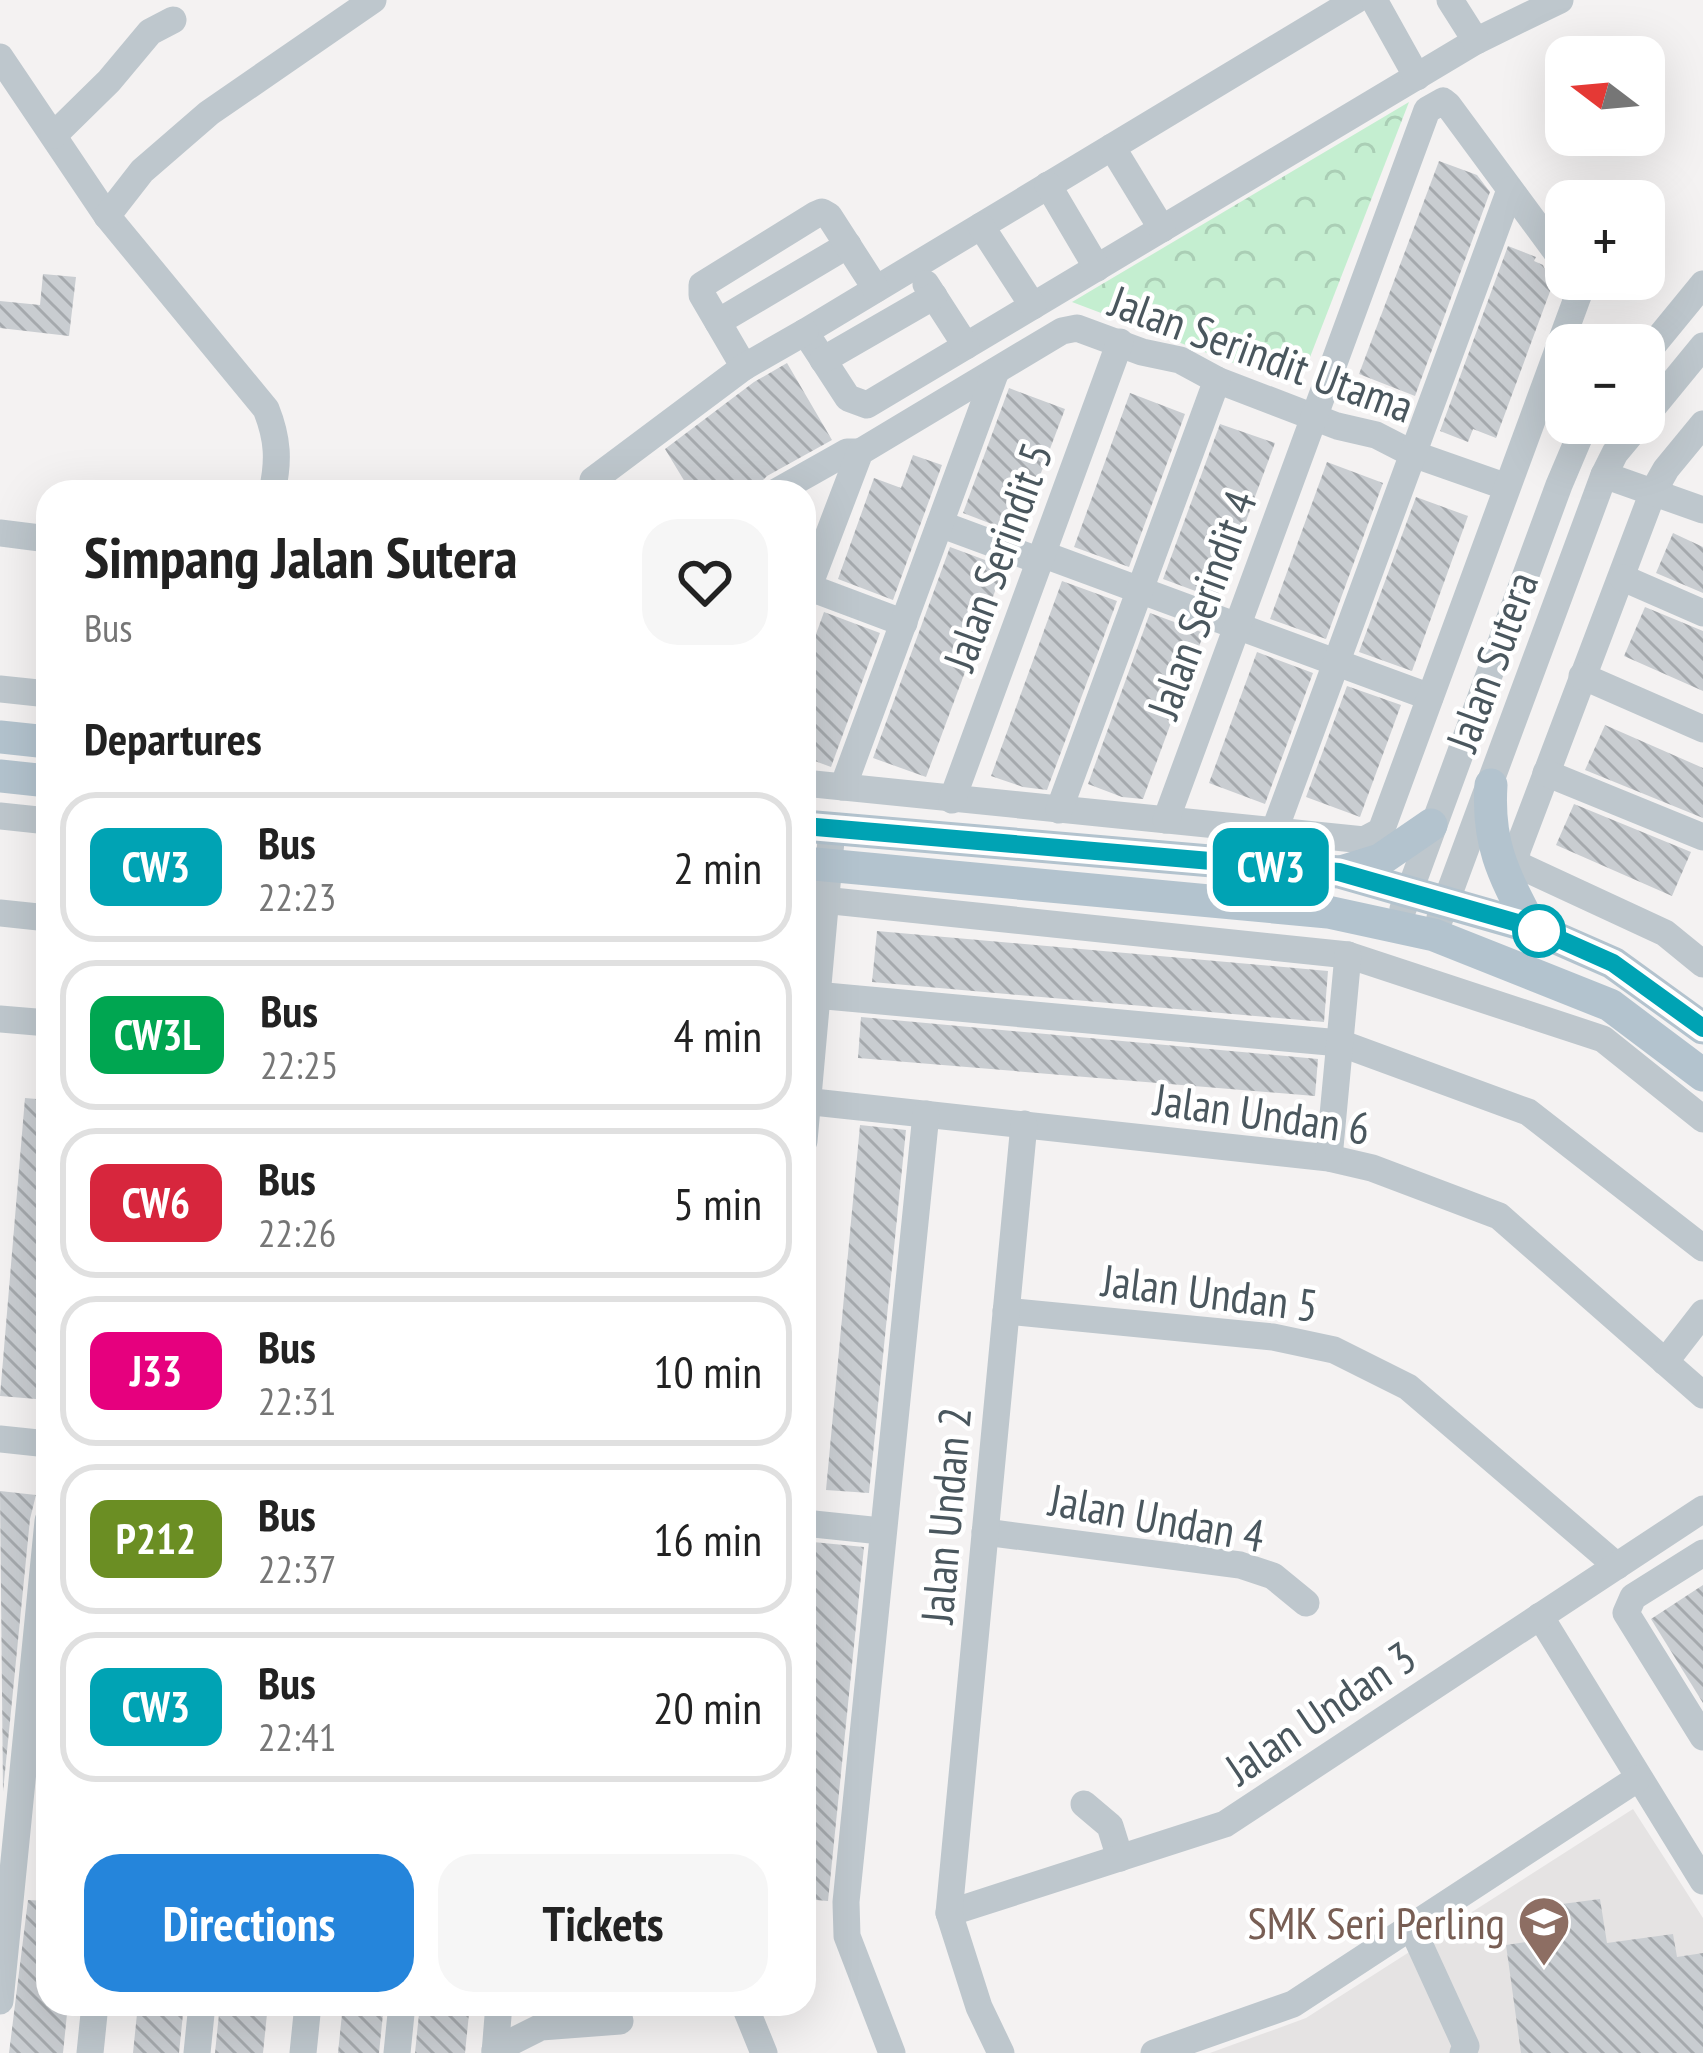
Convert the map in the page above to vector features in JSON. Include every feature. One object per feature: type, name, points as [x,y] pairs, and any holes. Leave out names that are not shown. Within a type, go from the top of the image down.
[{"type":"main road","points":[[0,737],[36,741]]},
{"type":"main road","points":[[0,776],[36,780]]},
{"type":"main road","points":[[1491,784],[1488,820],[1495,856],[1532,927]]},
{"type":"main road","points":[[1339,872],[1380,860],[1430,825]]},
{"type":"main road","points":[[818,827],[1339,872],[1532,927],[1613,963],[1703,1028]]},
{"type":"main road","points":[[816,865],[1328,912],[1397,924],[1610,1005],[1703,1075]]},
{"type":"street","points":[[107,216],[142,171],[209,113],[373,0]]},
{"type":"street","points":[[600,480],[744,367],[1356,0]]},
{"type":"street","points":[[1374,0],[1417,77]]},
{"type":"street","points":[[1450,0],[1476,41]]},
{"type":"street","points":[[805,332],[848,398],[867,405],[1476,41],[1560,0]]},
{"type":"street","points":[[54,135],[150,32],[173,20]]},
{"type":"street","points":[[0,57],[107,216],[266,410],[277,436],[275,480]]},
{"type":"street","name":"Jalan Serindit 4","points":[[1166,820],[1427,110],[1437,101],[1448,105],[1510,190]]},
{"type":"street","points":[[1112,147],[1162,229]]},
{"type":"street","points":[[1048,185],[1097,268]]},
{"type":"street","points":[[1510,190],[1545,238]]},
{"type":"street","points":[[1274,832],[1510,190]]},
{"type":"street","points":[[744,367],[702,295],[702,285],[815,214],[829,216],[876,289]]},
{"type":"street","points":[[981,226],[1033,306]]},
{"type":"street","points":[[718,322],[848,245]]},
{"type":"street","points":[[914,266],[966,346]]},
{"type":"street","points":[[1665,330],[1703,284]]},
{"type":"street","points":[[823,360],[934,296]]},
{"type":"street","points":[[816,784],[1364,840],[1381,831],[1572,300]]},
{"type":"street","name":"Jalan Serindit Utama","points":[[797,480],[847,452],[865,448],[1062,331],[1077,328],[1180,360],[1217,380],[1508,487]]},
{"type":"street","name":"Jalan Serindit 5","points":[[952,800],[1120,342]]},
{"type":"street","name":"Jalan Sutera","points":[[1665,392],[1703,346]]},
{"type":"street","points":[[844,787],[996,371]]},
{"type":"street","points":[[1059,810],[1217,380]]},
{"type":"street","points":[[1703,424],[1653,492],[1516,864],[1665,933],[1703,964]]},
{"type":"street","name":"Jalan Sutera","points":[[1397,924],[1430,825],[1577,444]]},
{"type":"street","name":"Jalan Sutera","points":[[1435,935],[1604,475],[1622,444]]},
{"type":"street","points":[[816,568],[865,448]]},
{"type":"street","points":[[1604,475],[1703,510]]},
{"type":"street","points":[[1508,487],[1559,485]]},
{"type":"street","points":[[1508,487],[1546,523]]},
{"type":"street","points":[[940,524],[1140,590],[1430,697]]},
{"type":"street","points":[[0,533],[36,538]]},
{"type":"street","points":[[1623,578],[1703,613]]},
{"type":"street","points":[[816,596],[904,623]]},
{"type":"street","points":[[1582,676],[1703,729]]},
{"type":"street","points":[[0,689],[36,693]]},
{"type":"street","points":[[1546,773],[1703,837]]},
{"type":"street","points":[[0,816],[36,820]]},
{"type":"street","points":[[818,827],[816,899],[1348,955],[1603,1039],[1703,1119]]},
{"type":"street","points":[[0,913],[36,917]]},
{"type":"street","points":[[1329,1158],[1348,955]]},
{"type":"street","points":[[816,996],[1340,1043],[1528,1112],[1703,1248]]},
{"type":"street","points":[[0,1018],[36,1022]]},
{"type":"street","name":"Jalan Undan 6","points":[[816,1102],[1329,1158],[1372,1168],[1499,1216],[1703,1395]]},
{"type":"street","points":[[892,2053],[847,1936],[846,1902],[926,1114]]},
{"type":"street","name":"Jalan Undan 2","points":[[949,1913],[1024,1124]]},
{"type":"street","name":"Jalan Undan 5","points":[[1006,1311],[1273,1337],[1334,1350],[1408,1388],[1617,1566]]},
{"type":"street","points":[[1665,1362],[1703,1313]]},
{"type":"street","points":[[0,1439],[36,1443]]},
{"type":"street","name":"Jalan Undan 3","points":[[949,1913],[1226,1825],[1703,1509]]},
{"type":"street","points":[[816,1523],[881,1531]]},
{"type":"street","name":"Jalan Undan 4","points":[[985,1532],[1240,1565],[1273,1576],[1306,1603]]},
{"type":"street","points":[[1703,1553],[1634,1598],[1626,1613],[1703,1737]]},
{"type":"street","points":[[0,2001],[9,1828],[36,1615]]},
{"type":"street","points":[[1540,1616],[1637,1779],[1702,1876]]},
{"type":"street","points":[[1154,2053],[1293,2004],[1637,1779]]},
{"type":"street","points":[[1084,1804],[1110,1826],[1120,1858]]},
{"type":"street","points":[[949,1913],[979,2007],[1001,2053]]},
{"type":"street","points":[[1412,1928],[1466,2046],[1463,2053]]},
{"type":"street","points":[[90,2053],[94,2016]]},
{"type":"street","points":[[197,2053],[201,2016]]},
{"type":"street","points":[[303,2053],[307,2016]]},
{"type":"street","points":[[398,2053],[402,2016]]},
{"type":"street","points":[[495,2052],[498,2016]]},
{"type":"street","points":[[749,2016],[764,2053]]},
{"type":"street","points":[[495,2052],[541,2027],[620,2021]]},
{"type":"shaded area","name":"SMK Seri Perling","points":[[1633,1809],[1703,1918],[1703,2053],[1210,2053],[1306,2018]]},
{"type":"green space","points":[[1409,102],[1305,370],[1284,382],[1072,302]]},
{"type":"building","points":[[1439,161],[1477,175],[1490,192],[1415,396],[1359,374]]},
{"type":"building","points":[[1508,246],[1536,257],[1534,261],[1545,270],[1547,300],[1496,438],[1473,429],[1468,442],[1440,431]]},
{"type":"building","points":[[43,274],[76,277],[69,336],[0,328],[0,301],[40,305]]},
{"type":"building","points":[[787,363],[832,440],[763,480],[684,480],[665,449]]},
{"type":"building","points":[[1009,388],[1065,409],[1018,534],[963,513]]},
{"type":"building","points":[[1130,393],[1185,414],[1129,567],[1074,547]]},
{"type":"building","points":[[1220,424],[1275,443],[1217,599],[1163,579]]},
{"type":"building","points":[[913,455],[942,465],[893,600],[838,579],[874,478],[901,488]]},
{"type":"building","points":[[1327,462],[1383,483],[1326,639],[1270,619]]},
{"type":"building","points":[[1416,497],[1468,516],[1412,671],[1359,652]]},
{"type":"building","points":[[1673,533],[1703,547],[1703,593],[1656,573]]},
{"type":"building","points":[[950,547],[1004,567],[926,777],[873,758]]},
{"type":"building","points":[[1062,581],[1117,601],[1047,790],[1023,787],[991,776]]},
{"type":"building","points":[[1645,607],[1703,631],[1703,691],[1624,656]]},
{"type":"building","points":[[824,612],[880,633],[831,767],[816,761],[816,634]]},
{"type":"building","points":[[1150,613],[1204,633],[1143,799],[1088,784]]},
{"type":"building","points":[[1257,652],[1313,673],[1265,804],[1209,783]]},
{"type":"building","points":[[1347,686],[1401,705],[1360,817],[1306,797]]},
{"type":"building","points":[[1605,725],[1703,768],[1703,818],[1585,770]]},
{"type":"building","points":[[1574,804],[1691,852],[1672,896],[1556,845]]},
{"type":"building","points":[[877,931],[1328,971],[1324,1022],[872,982]]},
{"type":"building","points":[[861,1017],[1318,1059],[1315,1096],[858,1058]]},
{"type":"building","points":[[25,1098],[36,1099],[36,1399],[0,1396]]},
{"type":"building","points":[[860,1125],[906,1130],[869,1493],[826,1490]]},
{"type":"building","points":[[0,1491],[36,1495],[3,1792]]},
{"type":"building","points":[[816,1542],[864,1547],[828,1901],[816,1900]]},
{"type":"building","points":[[1703,1585],[1703,1703],[1651,1619]]},
{"type":"building","points":[[1600,1899],[1607,1943],[1673,1934],[1677,1957],[1703,1953],[1703,2053],[1521,2053],[1506,1945],[1566,1936],[1562,1904]]},
{"type":"building","points":[[28,1900],[36,1900],[36,2016],[67,2016],[63,2053],[9,2053]]},
{"type":"building","points":[[137,2016],[183,2016],[179,2053],[133,2053]]},
{"type":"building","points":[[219,2016],[267,2016],[263,2053],[215,2053]]},
{"type":"building","points":[[342,2016],[383,2016],[379,2053],[338,2053]]},
{"type":"building","points":[[419,2016],[469,2016],[465,2053],[415,2053]]},
{"type":"bus line","name":"CW3","points":[[816,827],[1339,872],[1532,927],[1613,963],[1703,1028]]},
{"type":"place","name":"SMK Seri Perling","points":[[1544,1968]]}]
